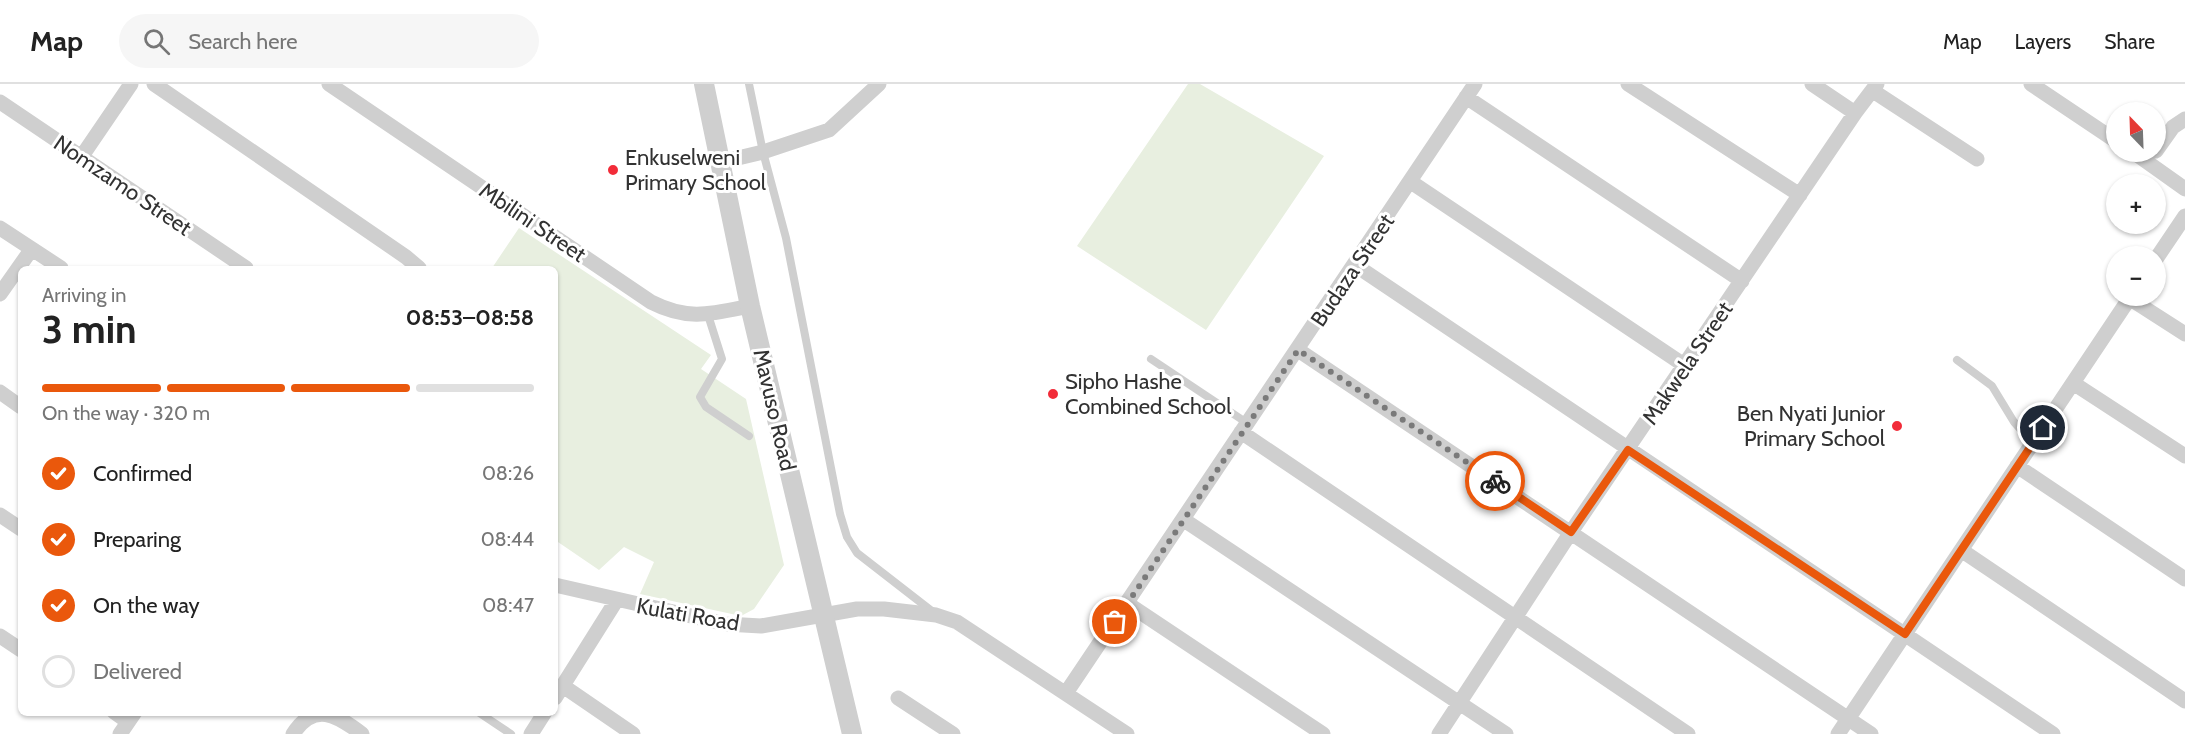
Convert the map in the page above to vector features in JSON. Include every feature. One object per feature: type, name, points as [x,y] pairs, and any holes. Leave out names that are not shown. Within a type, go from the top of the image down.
[{"type":"street","points":[[82,156],[131,84]]},
{"type":"street","points":[[154,84],[406,256],[417,266]]},
{"type":"street","name":"Mbilini Street","points":[[329,84],[651,302],[684,316],[708,315],[750,306]]},
{"type":"street","name":"Mavuso Road","points":[[704,84],[750,306],[822,616],[852,734]]},
{"type":"street","points":[[721,162],[763,152],[830,130],[879,84]]},
{"type":"street","points":[[1628,84],[1800,195]]},
{"type":"street","points":[[1812,84],[1855,113]]},
{"type":"street","points":[[2031,84],[2106,134]]},
{"type":"street","points":[[1875,87],[1977,159]]},
{"type":"street","name":"Makwela Street","points":[[1439,734],[1571,532],[1855,113],[1875,87]]},
{"type":"street","points":[[1471,90],[1742,281]]},
{"type":"street","name":"Budaza Street","points":[[1066,693],[1128,604],[1471,90]]},
{"type":"street","name":"Nomzamo Street","points":[[0,102],[243,266]]},
{"type":"street","points":[[2166,137],[2173,127],[2185,119]]},
{"type":"street","points":[[2160,162],[2185,189]]},
{"type":"street","points":[[1411,182],[1684,365]]},
{"type":"street","points":[[2165,246],[2185,216]]},
{"type":"street","points":[[0,228],[58,266]]},
{"type":"street","points":[[20,266],[32,250]]},
{"type":"street","points":[[1355,265],[2053,734]]},
{"type":"street","points":[[0,294],[18,269]]},
{"type":"street","points":[[1838,734],[2124,306]]},
{"type":"street","points":[[2143,306],[2185,334]]},
{"type":"street","points":[[1298,350],[1871,734]]},
{"type":"street","points":[[2073,383],[2185,456]]},
{"type":"street","points":[[0,392],[18,404]]},
{"type":"street","points":[[1244,428],[1688,734]]},
{"type":"street","points":[[2017,466],[2185,579]]},
{"type":"street","points":[[0,515],[18,527]]},
{"type":"street","points":[[1184,520],[1506,734]]},
{"type":"street","points":[[1961,550],[2185,701]]},
{"type":"street","name":"Kulati Road","points":[[558,586],[616,601],[726,624],[788,623],[857,609],[884,609],[936,615],[957,622],[1127,734]]},
{"type":"street","points":[[616,601],[559,692],[633,734]]},
{"type":"street","points":[[1128,604],[1323,734]]},
{"type":"street","points":[[0,636],[18,648]]},
{"type":"street","points":[[898,698],[953,734]]},
{"type":"street","points":[[293,734],[312,716]]},
{"type":"street","points":[[332,716],[362,734]]},
{"type":"street","points":[[531,734],[542,716]]},
{"type":"lane","points":[[749,84],[763,152],[786,238],[840,514],[847,537],[857,553],[936,615]]},
{"type":"lane","points":[[708,315],[722,359],[700,397],[706,406],[749,436]]},
{"type":"lane","points":[[1151,359],[1244,428]]},
{"type":"lane","points":[[1956,360],[1992,386],[2014,422],[2033,443]]},
{"type":"lane","points":[[484,716],[511,734]]},
{"type":"green space","points":[[1188,84],[1200,84],[1324,156],[1206,330],[1077,246]]},
{"type":"green space","points":[[519,228],[711,355],[701,369],[746,399],[784,565],[754,609],[741,616],[640,594],[654,562],[624,547],[599,570],[558,542],[558,266],[493,266]]},
{"type":"way so far","points":[[1115,622],[1240,432],[1298,350],[1495,481]]},
{"type":"place","name":"Enkuselweni Primary School","points":[[613,170]]},
{"type":"place","name":"Sipho Hashe Combined School","points":[[1053,394]]},
{"type":"place","name":"Ben Nyati Junior Primary School","points":[[1897,426]]},
{"type":"route","points":[[1495,481],[1571,532],[1628,450],[1905,634],[2043,428]]}]
